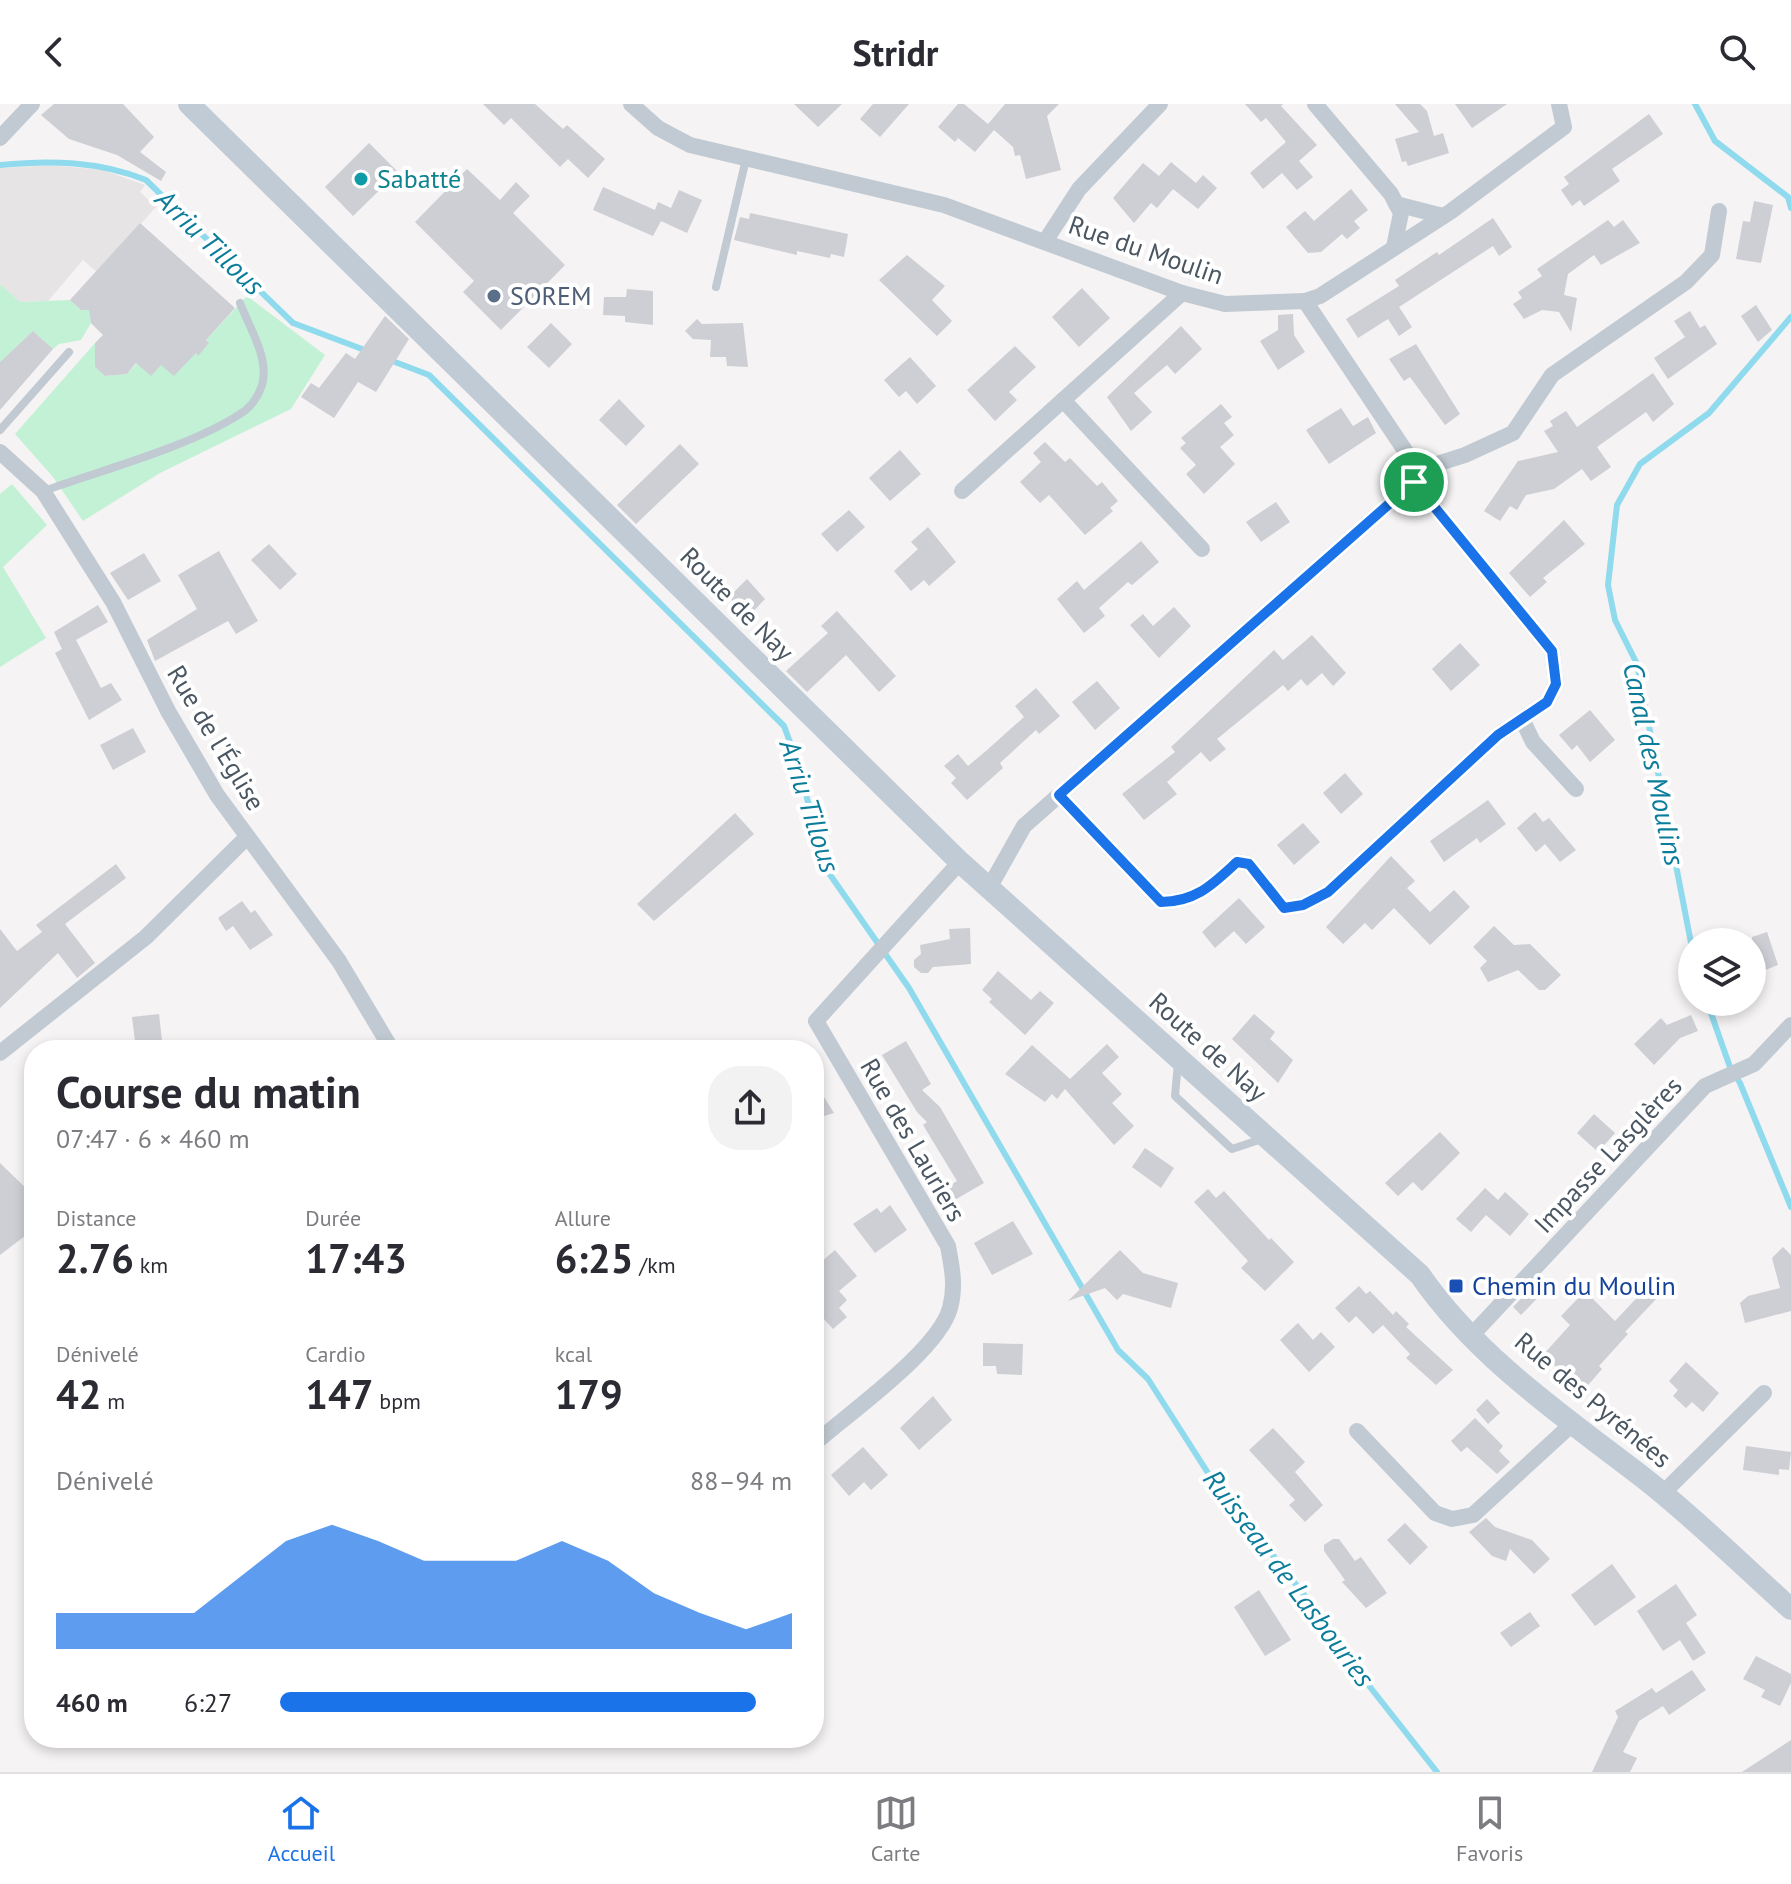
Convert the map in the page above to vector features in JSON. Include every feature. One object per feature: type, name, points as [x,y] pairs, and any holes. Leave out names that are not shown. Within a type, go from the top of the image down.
[{"type":"main road","name":"Route de Nay","points":[[189,104],[960,862],[1263,1134]]},
{"type":"main road","name":"Rue des Pyrénées","points":[[1263,1134],[1420,1275],[1441,1306],[1571,1425],[1662,1494],[1791,1609]]},
{"type":"street","points":[[0,138],[32,104]]},
{"type":"street","name":"Rue du Moulin","points":[[631,104],[658,128],[690,145],[944,205],[1046,240],[1182,293],[1225,304],[1305,301]]},
{"type":"street","points":[[1046,240],[1079,189],[1160,104]]},
{"type":"street","points":[[1315,104],[1401,213],[1394,247]]},
{"type":"street","points":[[1059,795],[1161,902],[1179,902],[1202,894],[1237,862],[1249,864],[1284,908],[1303,905],[1328,892],[1498,735],[1547,702],[1556,684],[1552,651],[1416,476],[1305,301],[1320,296],[1443,216],[1564,127],[1559,104]]},
{"type":"street","points":[[1396,204],[1443,216]]},
{"type":"street","points":[[989,888],[1024,826],[1416,476],[1513,433],[1552,375],[1686,282],[1712,255],[1719,211]]},
{"type":"street","points":[[962,491],[1182,293]]},
{"type":"street","points":[[1063,400],[1202,549]]},
{"type":"street","name":"Rue de l'Église","points":[[0,452],[43,491],[113,602],[168,711],[217,795],[339,961],[386,1040]]},
{"type":"street","points":[[1522,719],[1533,742],[1576,789]]},
{"type":"street","points":[[0,1053],[146,937],[247,837]]},
{"type":"street","name":"Rue des Lauriers","points":[[824,1435],[935,1339],[950,1309],[954,1277],[948,1246],[816,1021],[960,862]]},
{"type":"street","name":"Impasse Lasglères","points":[[1472,1335],[1705,1086],[1754,1064],[1791,1025]]},
{"type":"street","points":[[1662,1494],[1764,1393]]},
{"type":"street","points":[[1357,1431],[1435,1513],[1452,1519],[1473,1515],[1571,1425]]},
{"type":"lane","points":[[716,287],[746,159]]},
{"type":"lane","points":[[43,491],[168,447],[240,415],[253,403],[264,370],[240,303]]},
{"type":"lane","points":[[0,430],[69,352]]},
{"type":"lane","points":[[1179,1058],[1175,1096],[1232,1149],[1263,1134]]},
{"type":"shaded area","points":[[50,165],[103,170],[145,185],[140,192],[156,207],[97,272],[83,260],[48,301],[20,302],[0,284],[0,168]]},
{"type":"green space","points":[[0,284],[20,302],[70,300],[81,310],[89,310],[91,323],[81,340],[59,344],[53,349],[33,331],[0,362]]},
{"type":"green space","points":[[247,296],[325,355],[291,409],[160,473],[83,521],[53,477],[15,434],[95,343],[95,367],[105,376],[127,374],[168,329],[198,355],[209,343],[206,340]]},
{"type":"green space","points":[[12,484],[47,525],[3,567],[46,638],[0,667],[0,494]]},
{"type":"building","points":[[54,104],[123,104],[154,137],[140,152],[166,172],[161,181],[117,155],[69,139],[41,115]]},
{"type":"building","points":[[483,104],[535,104],[563,129],[567,125],[605,159],[588,178],[568,159],[560,167],[511,118],[504,125]]},
{"type":"building","points":[[794,104],[842,104],[818,127]]},
{"type":"building","points":[[873,104],[909,104],[880,137],[860,119]]},
{"type":"building","points":[[958,104],[964,104],[988,124],[1005,104],[1059,104],[1047,116],[1061,170],[1026,179],[1020,155],[1015,156],[1013,147],[994,130],[975,152],[958,138],[955,142],[938,127]]},
{"type":"building","points":[[1245,104],[1283,104],[1281,106],[1317,145],[1299,161],[1313,177],[1297,190],[1282,173],[1263,189],[1250,173],[1286,142],[1266,118],[1261,122]]},
{"type":"building","points":[[1395,104],[1420,104],[1427,111],[1434,136],[1443,133],[1449,153],[1408,166],[1406,161],[1402,162],[1395,139],[1419,132]]},
{"type":"building","points":[[1455,104],[1507,104],[1472,128]]},
{"type":"building","points":[[1649,114],[1663,134],[1612,169],[1620,181],[1584,206],[1580,200],[1572,206],[1561,190],[1569,184],[1564,177]]},
{"type":"building","name":"Sabatté","points":[[369,143],[398,172],[353,216],[325,187]]},
{"type":"building","points":[[1171,162],[1196,183],[1203,175],[1217,188],[1198,209],[1173,189],[1157,208],[1151,203],[1134,223],[1113,198],[1143,163],[1159,176]]},
{"type":"building","points":[[467,169],[500,200],[516,182],[530,196],[513,213],[565,265],[501,330],[463,292],[474,281],[415,222]]},
{"type":"building","points":[[603,187],[655,210],[658,202],[671,208],[679,190],[702,200],[687,233],[661,221],[653,236],[593,210]]},
{"type":"building","points":[[1351,189],[1368,210],[1354,221],[1360,228],[1347,239],[1342,234],[1321,252],[1308,253],[1286,227],[1305,211],[1314,221]]},
{"type":"building","points":[[1754,201],[1773,205],[1761,263],[1736,259],[1743,221],[1750,222]]},
{"type":"building","points":[[750,213],[848,234],[844,257],[831,254],[830,258],[797,251],[797,255],[734,240],[740,217],[749,219]]},
{"type":"building","points":[[1493,218],[1512,247],[1499,256],[1493,246],[1399,307],[1412,327],[1399,336],[1388,319],[1358,338],[1346,319],[1399,286],[1395,280]]},
{"type":"building","points":[[1608,220],[1614,227],[1623,220],[1640,243],[1601,265],[1594,255],[1568,274],[1564,295],[1577,298],[1571,332],[1559,312],[1542,310],[1524,319],[1513,304],[1522,298],[1518,292],[1542,276],[1537,269]]},
{"type":"building","points":[[140,223],[235,308],[206,340],[209,343],[198,356],[196,353],[174,376],[161,365],[151,376],[136,363],[127,374],[105,376],[95,367],[95,343],[103,335],[91,323],[89,310],[81,310],[70,300]]},
{"type":"building","points":[[907,255],[945,286],[932,300],[952,321],[937,336],[879,280]]},
{"type":"building","points":[[1082,288],[1110,318],[1079,347],[1052,317]]},
{"type":"building","points":[[627,289],[653,291],[653,325],[625,322],[625,316],[603,315],[604,297],[626,297]]},
{"type":"building","points":[[1756,305],[1772,330],[1758,342],[1741,316]]},
{"type":"building","points":[[1690,311],[1700,328],[1705,325],[1717,344],[1668,379],[1654,358],[1685,337],[1674,321]]},
{"type":"building","points":[[1293,314],[1294,335],[1305,352],[1278,370],[1260,341],[1278,330],[1278,315]]},
{"type":"building","points":[[385,316],[409,339],[376,392],[358,382],[334,418],[301,397],[311,383],[319,388],[346,353],[355,359]]},
{"type":"building","points":[[697,319],[702,324],[743,323],[748,367],[727,366],[726,357],[710,357],[711,340],[693,339],[685,331]]},
{"type":"building","points":[[551,323],[572,344],[549,368],[527,347]]},
{"type":"building","points":[[1181,326],[1202,349],[1175,374],[1167,365],[1134,393],[1152,412],[1131,431],[1107,397]]},
{"type":"building","points":[[33,331],[53,349],[0,410],[0,362]]},
{"type":"building","points":[[1416,344],[1460,414],[1445,425],[1410,377],[1404,381],[1389,359]]},
{"type":"building","points":[[1015,346],[1036,367],[1009,392],[1017,400],[995,421],[967,390]]},
{"type":"building","points":[[910,357],[936,386],[917,404],[906,391],[899,397],[884,380]]},
{"type":"building","points":[[1653,373],[1674,404],[1653,422],[1646,412],[1597,447],[1611,467],[1591,481],[1582,469],[1554,489],[1526,495],[1517,510],[1510,506],[1500,521],[1484,511],[1518,461],[1558,452],[1544,431],[1553,426],[1550,421],[1566,411],[1577,427]]},
{"type":"building","points":[[619,399],[645,426],[626,446],[599,420]]},
{"type":"building","points":[[1221,404],[1232,417],[1224,423],[1234,435],[1220,447],[1235,464],[1204,494],[1186,474],[1196,465],[1180,448],[1186,443],[1181,438]]},
{"type":"building","points":[[1341,408],[1353,426],[1368,417],[1376,433],[1329,464],[1306,430]]},
{"type":"building","points":[[1045,442],[1065,462],[1070,458],[1097,486],[1102,482],[1118,501],[1110,508],[1113,511],[1085,535],[1049,495],[1040,503],[1020,482],[1041,462],[1033,453]]},
{"type":"building","points":[[680,444],[699,464],[636,524],[617,505]]},
{"type":"building","points":[[900,450],[921,474],[890,501],[869,478]]},
{"type":"building","points":[[1276,502],[1290,522],[1261,542],[1246,522]]},
{"type":"building","points":[[849,510],[865,527],[837,552],[821,534]]},
{"type":"building","points":[[1564,520],[1585,544],[1543,578],[1547,582],[1530,597],[1509,573]]},
{"type":"building","points":[[928,527],[956,562],[929,586],[924,580],[911,591],[894,571],[918,549],[911,542]]},
{"type":"building","points":[[1141,541],[1159,562],[1132,585],[1128,582],[1099,608],[1105,616],[1084,633],[1057,599],[1077,581],[1084,590]]},
{"type":"building","points":[[269,544],[297,574],[280,590],[251,560]]},
{"type":"building","points":[[219,551],[258,621],[236,634],[228,621],[155,661],[147,640],[197,609],[178,575]]},
{"type":"building","points":[[144,553],[161,581],[128,600],[110,573]]},
{"type":"building","points":[[747,579],[765,599],[748,617],[729,597]]},
{"type":"building","points":[[98,605],[108,622],[76,640],[101,688],[111,683],[122,700],[89,720],[55,653],[62,649],[54,632]]},
{"type":"building","points":[[1174,607],[1191,626],[1159,658],[1130,625],[1143,614],[1153,626]]},
{"type":"building","points":[[837,611],[896,676],[879,692],[846,655],[807,692],[786,671],[828,633],[821,626]]},
{"type":"building","points":[[1312,635],[1346,673],[1333,686],[1322,673],[1307,686],[1301,679],[1288,691],[1283,685],[1217,739],[1226,749],[1210,762],[1201,752],[1167,782],[1177,794],[1144,820],[1122,794],[1175,752],[1171,747],[1274,650],[1283,660]]},
{"type":"building","points":[[1460,643],[1480,665],[1451,691],[1432,669]]},
{"type":"building","points":[[1097,681],[1120,708],[1095,730],[1072,702]]},
{"type":"building","points":[[1036,688],[1060,716],[1039,734],[1036,730],[1000,763],[1003,768],[967,800],[951,783],[956,778],[944,766],[958,754],[968,766],[987,750],[1024,717],[1015,706]]},
{"type":"building","points":[[1590,710],[1615,740],[1590,762],[1577,745],[1572,750],[1559,735]]},
{"type":"building","points":[[133,728],[146,752],[113,770],[100,745]]},
{"type":"building","points":[[1345,773],[1363,794],[1341,814],[1323,793]]},
{"type":"building","points":[[1488,800],[1506,824],[1480,843],[1477,838],[1444,862],[1430,841]]},
{"type":"building","points":[[1535,812],[1543,822],[1549,818],[1576,850],[1560,862],[1545,844],[1536,852],[1517,828]]},
{"type":"building","points":[[735,813],[754,834],[654,921],[637,904]]},
{"type":"building","points":[[1303,823],[1320,842],[1294,865],[1277,845]]},
{"type":"building","points":[[1391,856],[1415,881],[1407,888],[1430,912],[1454,890],[1470,907],[1430,945],[1394,908],[1372,930],[1365,923],[1343,944],[1326,927]]},
{"type":"building","points":[[116,864],[126,878],[65,924],[95,963],[77,978],[58,953],[0,1008],[0,929],[17,951],[42,932],[36,925]]},
{"type":"building","points":[[1239,898],[1265,927],[1246,944],[1234,931],[1215,948],[1202,932]]},
{"type":"building","points":[[242,901],[251,913],[255,910],[273,935],[250,950],[233,926],[226,931],[218,918]]},
{"type":"building","points":[[1494,926],[1514,945],[1530,944],[1561,975],[1545,990],[1539,990],[1518,970],[1488,982],[1480,968],[1487,961],[1473,947]]},
{"type":"building","points":[[970,928],[971,964],[933,967],[928,973],[921,973],[914,967],[914,960],[921,954],[920,945],[950,939],[949,929]]},
{"type":"building","points":[[1766,932],[1778,965],[1766,970]]},
{"type":"building","points":[[998,971],[1031,1000],[1040,991],[1054,1003],[1025,1035],[989,1002],[992,999],[982,990]]},
{"type":"building","points":[[159,1014],[162,1040],[135,1040],[132,1017]]},
{"type":"building","points":[[1254,1014],[1275,1032],[1270,1039],[1293,1060],[1278,1083],[1232,1039]]},
{"type":"building","points":[[1691,1016],[1698,1031],[1680,1038],[1654,1065],[1634,1044],[1661,1018],[1667,1025]]},
{"type":"building","points":[[906,1041],[931,1084],[922,1090],[940,1107],[984,1183],[939,1209],[932,1196],[957,1181],[923,1125],[927,1122],[917,1112],[882,1055]]},
{"type":"building","points":[[1107,1044],[1119,1057],[1102,1073],[1122,1094],[1112,1103],[1134,1126],[1114,1145],[1065,1089],[1057,1099],[1052,1094],[1045,1102],[1005,1074],[1032,1045],[1070,1079]]},
{"type":"building","points":[[824,1097],[834,1113],[824,1116]]},
{"type":"building","points":[[1594,1114],[1615,1133],[1598,1152],[1577,1133]]},
{"type":"building","points":[[1440,1132],[1460,1153],[1422,1191],[1413,1182],[1398,1196],[1385,1183]]},
{"type":"building","points":[[1145,1148],[1174,1168],[1161,1188],[1132,1167]]},
{"type":"building","points":[[0,1163],[24,1186],[24,1237],[0,1255]]},
{"type":"building","points":[[1485,1188],[1498,1200],[1505,1192],[1529,1214],[1510,1236],[1486,1215],[1471,1232],[1456,1219]]},
{"type":"building","points":[[1208,1189],[1216,1198],[1224,1191],[1294,1262],[1265,1291],[1241,1268],[1248,1261],[1194,1202]]},
{"type":"building","points":[[890,1205],[907,1230],[875,1253],[853,1224],[877,1208],[881,1213]]},
{"type":"building","points":[[1013,1221],[1033,1254],[992,1275],[974,1243]]},
{"type":"building","points":[[1783,1247],[1791,1255],[1791,1311],[1745,1323],[1740,1303],[1748,1296],[1780,1288],[1772,1258]]},
{"type":"building","points":[[835,1250],[857,1276],[839,1291],[847,1300],[839,1308],[847,1317],[833,1329],[824,1319],[824,1259]]},
{"type":"building","points":[[1120,1250],[1143,1273],[1178,1283],[1171,1308],[1123,1294],[1117,1300],[1105,1288],[1068,1301]]},
{"type":"building","points":[[1541,1278],[1549,1286],[1521,1315],[1513,1307]]},
{"type":"building","points":[[1359,1286],[1366,1294],[1370,1291],[1393,1315],[1396,1311],[1409,1324],[1406,1327],[1453,1370],[1436,1385],[1406,1358],[1410,1354],[1383,1325],[1373,1334],[1356,1316],[1349,1323],[1335,1308]]},
{"type":"building","points":[[1647,1287],[1658,1297],[1625,1332],[1628,1334],[1599,1366],[1602,1369],[1583,1391],[1543,1355],[1570,1325],[1561,1316],[1585,1291],[1615,1321]]},
{"type":"building","points":[[1298,1323],[1313,1340],[1321,1332],[1335,1347],[1309,1372],[1280,1340]]},
{"type":"building","points":[[983,1343],[1023,1344],[1022,1375],[997,1374],[996,1366],[983,1366]]},
{"type":"building","points":[[1686,1362],[1719,1393],[1703,1412],[1692,1402],[1686,1408],[1673,1396],[1678,1390],[1669,1381]]},
{"type":"building","points":[[933,1396],[952,1420],[919,1450],[900,1428]]},
{"type":"building","points":[[1487,1399],[1500,1413],[1488,1424],[1476,1410]]},
{"type":"building","points":[[1475,1418],[1503,1446],[1499,1451],[1510,1462],[1497,1474],[1467,1447],[1461,1452],[1451,1441]]},
{"type":"building","points":[[1273,1428],[1305,1462],[1295,1472],[1323,1505],[1305,1522],[1289,1505],[1295,1500],[1249,1450]]},
{"type":"building","points":[[1746,1446],[1791,1452],[1789,1470],[1779,1469],[1779,1475],[1743,1470]]},
{"type":"building","points":[[863,1447],[888,1475],[871,1490],[864,1482],[849,1496],[831,1475]]},
{"type":"building","points":[[1486,1518],[1495,1527],[1532,1540],[1550,1559],[1534,1574],[1510,1549],[1506,1561],[1492,1556],[1469,1532]]},
{"type":"building","points":[[1405,1523],[1428,1547],[1410,1565],[1387,1540]]},
{"type":"building","points":[[1339,1539],[1355,1561],[1361,1557],[1387,1593],[1366,1608],[1342,1582],[1345,1580],[1324,1551],[1324,1545]]},
{"type":"building","points":[[1612,1564],[1636,1597],[1595,1626],[1571,1595]]},
{"type":"building","points":[[1676,1584],[1697,1615],[1686,1623],[1706,1653],[1693,1661],[1680,1640],[1663,1651],[1637,1611]]},
{"type":"building","points":[[1259,1590],[1291,1640],[1265,1656],[1234,1607]]},
{"type":"building","points":[[1530,1612],[1540,1626],[1511,1647],[1500,1633]]},
{"type":"building","points":[[1756,1656],[1791,1674],[1791,1683],[1780,1706],[1761,1697],[1765,1690],[1743,1679]]},
{"type":"building","points":[[1692,1670],[1706,1690],[1669,1715],[1663,1706],[1639,1721],[1623,1752],[1637,1758],[1630,1772],[1592,1772],[1618,1717],[1615,1711],[1652,1688],[1656,1693]]},
{"type":"building","points":[[1791,1740],[1791,1772],[1742,1772]]},
{"type":"waterway","name":"Canal des Moulins","points":[[1695,104],[1715,141],[1788,197],[1791,208]]},
{"type":"waterway","name":"Arriu Tillous","points":[[0,165],[74,164],[110,169],[146,180],[293,323],[362,349]]},
{"type":"waterway","name":"Canal des Moulins","points":[[1688,928],[1637,664],[1615,620],[1608,585],[1617,505],[1640,464],[1709,413],[1791,317]]},
{"type":"waterway","name":"Arriu Tillous","points":[[395,362],[429,375],[784,726],[797,761],[826,869],[909,988],[1118,1350],[1148,1379],[1208,1473],[1331,1629],[1370,1687],[1437,1772]]},
{"type":"waterway","name":"Canal des Moulins","points":[[1712,1016],[1730,1067],[1740,1083],[1791,1207]]},
{"type":"place","name":"Sabatté","points":[[361,179]]},
{"type":"place","name":"SOREM","points":[[494,296]]},
{"type":"place","name":"Chemin du Moulin","points":[[1456,1286]]},
{"type":"route","points":[[1414,482],[1552,651],[1556,684],[1547,702],[1498,735],[1328,892],[1303,905],[1284,908],[1249,864],[1237,862],[1202,894],[1179,902],[1161,902],[1059,795],[1414,482]]},
{"type":"water label","name":"Ruisseau de Lasbouries","points":[[1289,1578]]}]
